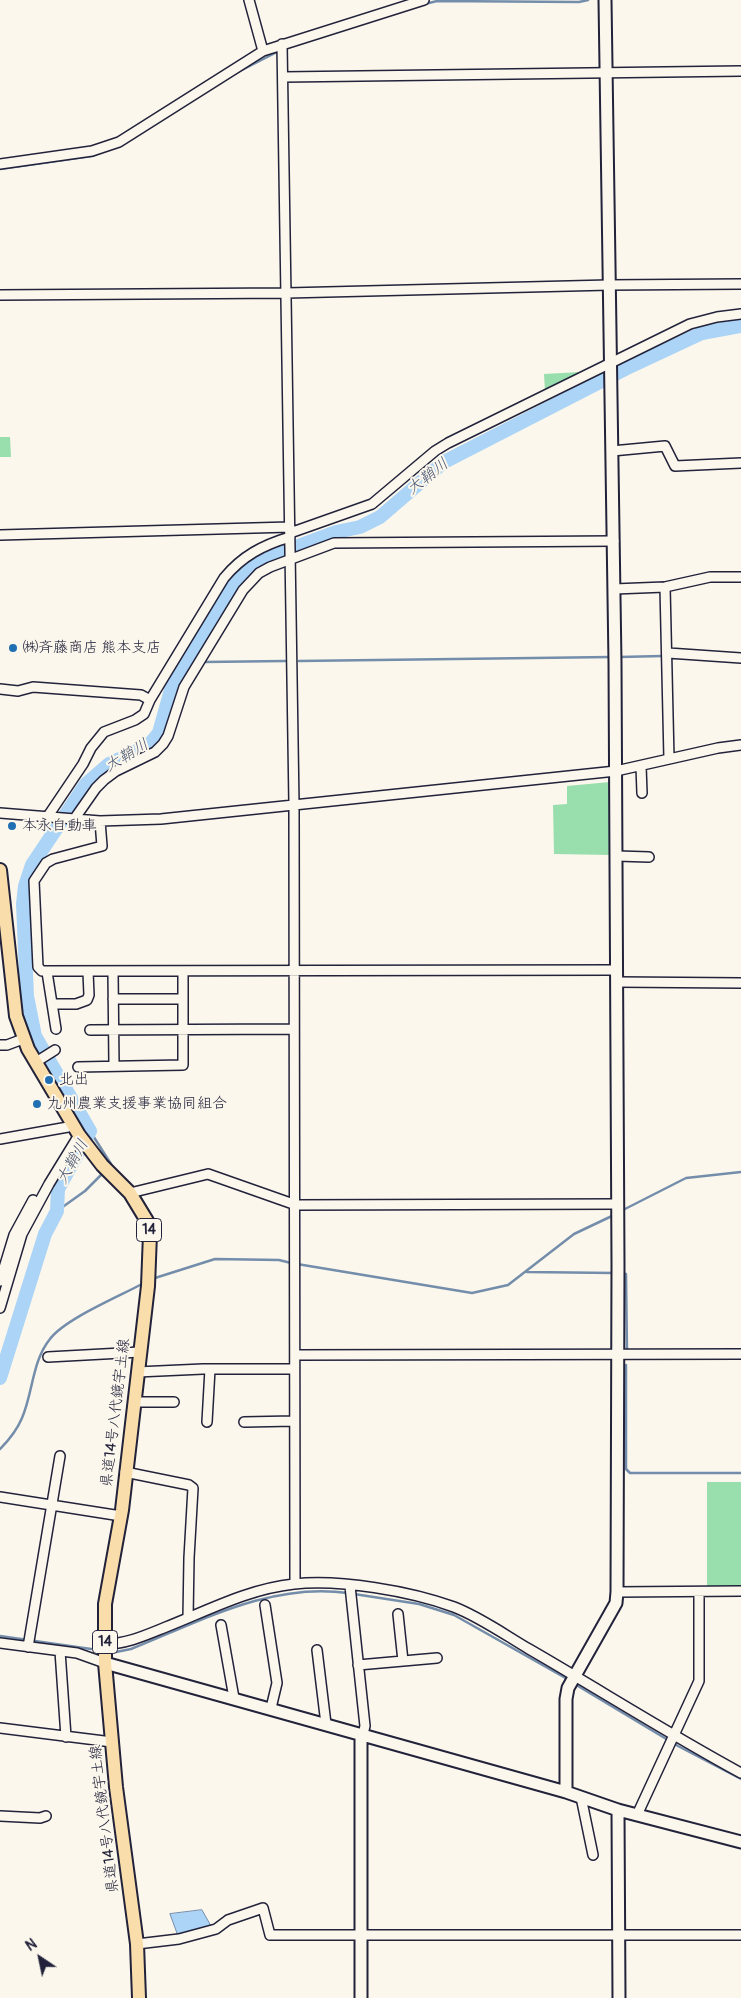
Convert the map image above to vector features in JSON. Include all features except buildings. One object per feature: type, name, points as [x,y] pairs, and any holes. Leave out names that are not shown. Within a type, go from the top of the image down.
[{"type":"main road","name":"県道14号八代鏡宇土線","points":[[0,870],[16,1016],[23,1039],[38,1060],[79,1136],[106,1169],[130,1193],[147,1221],[150,1234],[150,1272],[121,1516],[105,1604],[105,1663],[112,1742],[137,1944],[139,1998]]},
{"type":"street","points":[[249,0],[263,51]]},
{"type":"street","points":[[0,164],[92,151],[119,142],[263,51],[283,48],[424,0]]},
{"type":"street","points":[[566,1792],[566,1699],[573,1681],[616,1603],[617,1592],[617,856],[605,2]]},
{"type":"street","points":[[283,48],[294,804],[296,1205],[294,1254],[294,1584]]},
{"type":"street","points":[[284,78],[741,71]]},
{"type":"street","points":[[0,295],[287,293],[609,285],[741,284]]},
{"type":"street","points":[[51,816],[91,748],[104,732],[140,717],[224,578],[233,566],[246,555],[290,534],[372,504],[435,451],[448,443],[611,367],[690,324],[716,317],[741,314]]},
{"type":"street","points":[[612,452],[665,446],[676,466],[741,463]]},
{"type":"street","points":[[0,535],[290,534]]},
{"type":"street","points":[[73,818],[104,780],[127,765],[155,752],[163,744],[168,736],[179,697],[202,657],[249,582],[270,566],[334,543],[614,541]]},
{"type":"street","points":[[614,589],[665,587],[710,577],[741,577]]},
{"type":"street","points":[[665,587],[669,759]]},
{"type":"street","points":[[668,653],[741,658]]},
{"type":"street","points":[[0,689],[18,691],[33,687],[141,695],[150,700]]},
{"type":"street","points":[[0,812],[100,821],[161,819],[616,771],[741,745]]},
{"type":"street","points":[[641,766],[642,793]]},
{"type":"street","points":[[100,821],[102,846],[53,859],[46,863],[34,882],[38,967],[42,971],[295,971],[617,976],[741,983]]},
{"type":"street","points":[[617,856],[649,857]]},
{"type":"street","points":[[47,972],[56,1029]]},
{"type":"street","points":[[52,1004],[76,1004],[87,1000],[89,996],[88,972]]},
{"type":"street","points":[[113,972],[114,1066]]},
{"type":"street","points":[[78,1067],[114,1066],[118,1068],[183,1065],[183,972]]},
{"type":"street","points":[[114,999],[183,999]]},
{"type":"street","points":[[90,1030],[294,1029]]},
{"type":"street","points":[[0,1045],[7,1045],[23,1039]]},
{"type":"street","points":[[38,1060],[55,1050]]},
{"type":"street","points":[[0,1138],[68,1127],[72,1123]]},
{"type":"street","points":[[0,1308],[22,1234],[49,1184],[79,1136]]},
{"type":"street","points":[[130,1193],[208,1174],[296,1205],[617,1210]]},
{"type":"street","points":[[0,1280],[14,1235],[37,1194],[49,1184]]},
{"type":"street","points":[[48,1357],[140,1352]]},
{"type":"street","points":[[295,1355],[741,1354]]},
{"type":"street","points":[[137,1372],[210,1369],[294,1369]]},
{"type":"street","points":[[207,1422],[210,1369]]},
{"type":"street","points":[[134,1402],[174,1402]]},
{"type":"street","points":[[244,1422],[294,1421]]},
{"type":"street","points":[[29,1645],[60,1456]]},
{"type":"street","points":[[125,1472],[189,1485],[193,1488],[188,1558],[188,1618]]},
{"type":"street","points":[[0,1497],[121,1516]]},
{"type":"street","points":[[105,1644],[130,1641],[248,1593],[294,1584],[319,1583],[350,1589],[423,1597],[456,1608],[573,1681],[741,1773]]},
{"type":"street","points":[[350,1589],[365,1726],[361,1740],[361,1998]]},
{"type":"street","points":[[617,1592],[741,1592]]},
{"type":"street","points":[[638,1815],[672,1736],[699,1681],[699,1592]]},
{"type":"street","points":[[265,1605],[277,1683],[271,1708]]},
{"type":"street","points":[[398,1614],[403,1661]]},
{"type":"street","points":[[220,1625],[234,1698]]},
{"type":"street","points":[[0,1643],[29,1645],[77,1653],[105,1663],[566,1792],[618,1810],[741,1842]]},
{"type":"street","points":[[317,1650],[326,1724]]},
{"type":"street","points":[[60,1651],[66,1737]]},
{"type":"street","points":[[358,1665],[437,1658]]},
{"type":"street","points":[[0,1728],[112,1742]]},
{"type":"street","points":[[581,1797],[592,1855]]},
{"type":"street","points":[[618,1810],[619,1998]]},
{"type":"street","points":[[0,1816],[40,1818],[46,1816]]},
{"type":"street","points":[[137,1944],[179,1939],[216,1929],[228,1920],[263,1908],[270,1934],[741,1935]]},
{"type":"green space","points":[[580,372],[545,391],[544,374]]},
{"type":"green space","points":[[0,437],[10,437],[11,457],[0,457]]},
{"type":"green space","points":[[610,782],[611,855],[554,854],[553,805],[567,804],[567,786]]},
{"type":"green space","points":[[707,1482],[741,1482],[741,1590],[707,1590]]},
{"type":"water","points":[[202,1910],[211,1926],[178,1936],[170,1914]]},
{"type":"waterway","points":[[425,4],[437,1],[579,2],[588,0]]},
{"type":"waterway","points":[[238,72],[279,51]]},
{"type":"waterway","points":[[0,169],[92,156],[123,144]]},
{"type":"waterway","name":"大鞘川","points":[[0,1378],[45,1234],[57,1211],[58,1189],[90,1131],[35,1036],[27,996],[23,904],[25,886],[32,865],[86,784],[109,764],[149,745],[159,733],[171,690],[212,616],[240,576],[255,562],[336,532],[360,527],[380,517],[444,462],[625,369],[702,333],[741,326]]},
{"type":"waterway","points":[[619,657],[663,656]]},
{"type":"waterway","points":[[299,661],[611,657]]},
{"type":"waterway","points":[[203,662],[286,661]]},
{"type":"waterway","name":"大鞘川","points":[[188,662],[197,662]]},
{"type":"waterway","points":[[90,1131],[111,1164],[109,1166]]},
{"type":"waterway","points":[[57,1211],[85,1191],[104,1172]]},
{"type":"waterway","points":[[621,1211],[686,1178],[741,1172]]},
{"type":"waterway","points":[[297,1264],[472,1293],[508,1285],[574,1234],[614,1215]]},
{"type":"waterway","points":[[155,1278],[215,1259],[279,1260],[291,1263]]},
{"type":"waterway","points":[[527,1272],[614,1273]]},
{"type":"waterway","points":[[622,1273],[626,1274],[627,1351]]},
{"type":"waterway","points":[[0,1449],[18,1427],[26,1408],[36,1367],[50,1339],[57,1331],[79,1316],[142,1284]]},
{"type":"waterway","points":[[626,1365],[626,1469],[630,1473],[741,1473]]},
{"type":"waterway","points":[[116,1652],[131,1649],[237,1606],[264,1599],[291,1593],[319,1591],[348,1593]]},
{"type":"waterway","points":[[354,1594],[419,1604],[454,1615],[569,1680]]},
{"type":"waterway","points":[[0,1636],[91,1649]]},
{"type":"waterway","points":[[573,1683],[678,1746],[741,1779]]},
{"type":"place","name":"㈱斉藤商店 熊本支店","points":[[13,648]]},
{"type":"place","name":"本永自動車","points":[[12,826]]},
{"type":"place","name":"北出","points":[[49,1080]]},
{"type":"place","name":"九州農業支援事業協同組合","points":[[37,1104]]}]
